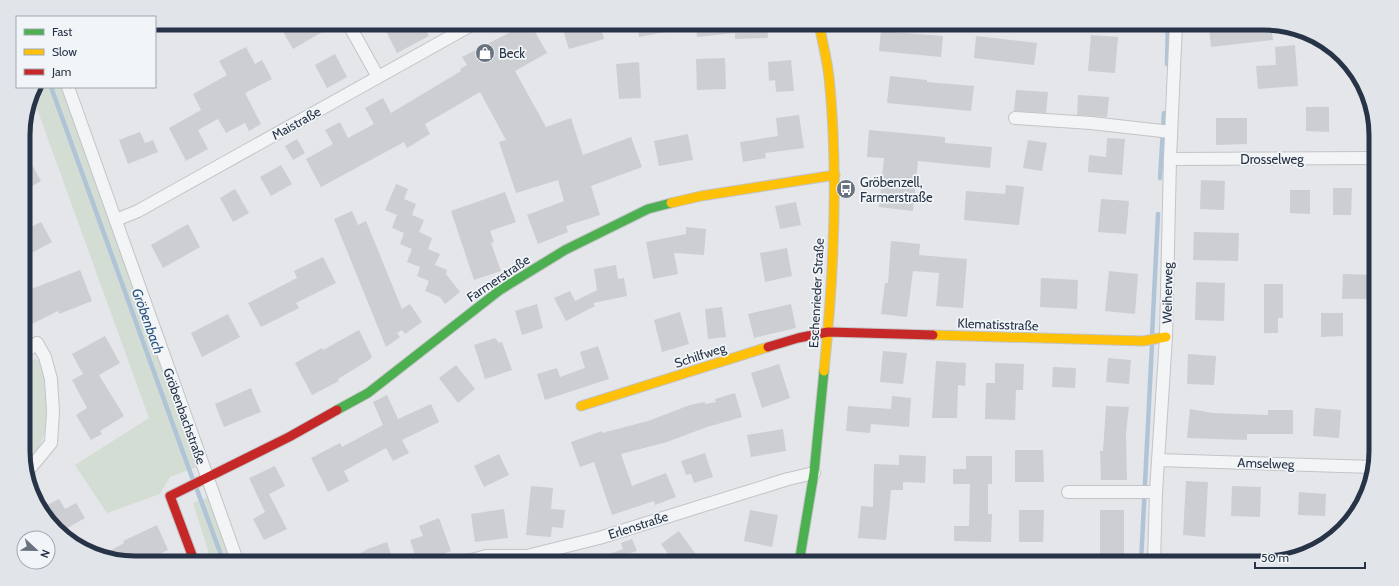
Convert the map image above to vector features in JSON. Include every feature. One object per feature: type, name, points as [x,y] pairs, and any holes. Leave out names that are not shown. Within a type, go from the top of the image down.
[{"type":"street","points":[[352,30],[378,77]]},
{"type":"street","name":"Maistraße","points":[[116,220],[138,211],[462,30]]},
{"type":"street","name":"Eschenrieder Straße","points":[[800,556],[814,473],[828,332],[835,176],[829,76],[820,30]]},
{"type":"street","name":"Weiherweg","points":[[1154,556],[1152,493],[1158,460],[1170,159],[1165,131],[1175,30]]},
{"type":"street","name":"Gröbenbachstraße","points":[[68,88],[172,381],[203,479],[235,556]]},
{"type":"street","points":[[1015,118],[1091,123],[1165,131]]},
{"type":"street","name":"Drosselweg","points":[[1170,159],[1369,158]]},
{"type":"street","name":"Farmerstraße","points":[[192,556],[170,496],[289,437],[368,393],[500,290],[565,250],[648,209],[701,196],[835,176]]},
{"type":"street","name":"Klematisstraße","points":[[828,332],[1147,340],[1162,338]]},
{"type":"street","name":"Schilfweg","points":[[581,406],[798,338],[828,332]]},
{"type":"street","points":[[30,348],[37,343],[45,357],[51,379],[54,412],[51,443],[31,466]]},
{"type":"street","name":"Amselweg","points":[[1158,460],[1368,467]]},
{"type":"street","name":"Erlenstraße","points":[[486,556],[527,556],[599,538],[788,479],[814,473]]},
{"type":"street","points":[[1068,492],[1152,493]]},
{"type":"shaded area","points":[[42,88],[64,88],[197,467],[170,477],[160,494],[107,513],[75,465],[149,418],[35,104]]},
{"type":"shaded area","points":[[35,359],[44,363],[48,406],[46,430],[42,442],[30,460],[30,458],[30,362]]},
{"type":"shaded area","points":[[209,497],[230,556],[210,556],[193,503]]},
{"type":"building","points":[[282,30],[324,31],[293,49]]},
{"type":"building","points":[[426,30],[429,36],[397,53],[386,31]]},
{"type":"building","points":[[514,30],[534,30],[547,53],[515,71],[546,127],[571,118],[583,155],[631,137],[642,167],[591,186],[600,215],[566,226],[568,232],[538,244],[527,215],[564,201],[558,180],[516,193],[499,142],[506,140],[480,92],[425,124],[430,134],[407,148],[404,142],[321,187],[306,159],[333,144],[325,130],[340,122],[348,138],[374,124],[365,108],[383,98],[391,113],[461,71],[460,69],[467,65],[462,57]]},
{"type":"building","points":[[563,30],[602,30],[604,39],[569,49]]},
{"type":"building","points":[[638,30],[677,30],[639,37]]},
{"type":"building","points":[[696,30],[767,30],[768,38],[735,39],[735,33],[697,37]]},
{"type":"building","points":[[1209,30],[1272,31],[1273,40],[1211,47]]},
{"type":"building","points":[[881,31],[943,36],[941,57],[879,51]]},
{"type":"building","points":[[1091,35],[1118,37],[1115,73],[1088,71]]},
{"type":"building","points":[[976,36],[1037,43],[1034,65],[974,58]]},
{"type":"building","points":[[1295,45],[1298,86],[1258,89],[1256,66],[1276,65],[1275,47]]},
{"type":"building","points":[[246,47],[255,64],[262,60],[272,79],[245,93],[261,124],[249,131],[245,123],[226,133],[218,119],[198,130],[208,149],[186,161],[169,128],[201,110],[193,94],[227,75],[219,61]]},
{"type":"building","points":[[335,54],[347,77],[327,88],[315,65]]},
{"type":"building","points":[[725,58],[726,89],[697,90],[696,59]]},
{"type":"building","points":[[791,60],[794,91],[776,92],[775,80],[769,81],[768,62]]},
{"type":"building","points":[[639,62],[641,98],[619,99],[616,64]]},
{"type":"building","points":[[890,76],[927,80],[927,82],[974,86],[971,111],[887,103]]},
{"type":"building","points":[[1016,90],[1048,92],[1046,113],[1014,111]]},
{"type":"building","points":[[1078,95],[1109,97],[1107,117],[1077,115]]},
{"type":"building","points":[[1306,107],[1329,107],[1329,132],[1306,131]]},
{"type":"building","points":[[799,115],[804,148],[765,153],[766,158],[743,162],[740,142],[778,136],[776,118]]},
{"type":"building","points":[[1216,118],[1247,118],[1247,144],[1216,145]]},
{"type":"building","points":[[869,130],[945,137],[945,143],[992,147],[990,168],[918,161],[913,211],[879,207],[884,158],[867,157]]},
{"type":"building","points":[[140,132],[145,143],[153,140],[158,152],[128,164],[119,140]]},
{"type":"building","points":[[688,134],[693,160],[659,166],[654,141]]},
{"type":"building","points":[[1107,138],[1125,139],[1122,175],[1088,172],[1089,155],[1106,157]]},
{"type":"building","points":[[297,139],[305,153],[293,160],[285,146]]},
{"type":"building","points":[[1028,140],[1047,143],[1042,171],[1023,168]]},
{"type":"building","points":[[30,161],[41,181],[30,187]]},
{"type":"building","points":[[281,165],[292,184],[271,196],[260,177]]},
{"type":"building","points":[[1201,180],[1225,181],[1224,210],[1200,209]]},
{"type":"building","points":[[396,184],[408,189],[404,199],[416,204],[412,215],[424,220],[419,232],[432,238],[428,249],[440,254],[435,265],[447,270],[446,274],[460,292],[445,304],[440,297],[425,291],[429,281],[417,276],[420,267],[407,262],[412,249],[400,244],[404,233],[392,228],[397,215],[385,210]]},
{"type":"building","points":[[1006,185],[1024,187],[1019,225],[964,220],[966,191],[1005,194]]},
{"type":"building","points":[[1333,188],[1352,188],[1351,215],[1333,215]]},
{"type":"building","points":[[235,189],[249,213],[233,222],[220,198]]},
{"type":"building","points":[[1290,190],[1310,190],[1310,214],[1290,213]]},
{"type":"building","points":[[505,192],[516,222],[490,231],[494,242],[491,243],[501,271],[474,280],[451,211]]},
{"type":"building","points":[[1101,199],[1129,201],[1126,234],[1098,232]]},
{"type":"building","points":[[796,202],[801,225],[780,229],[775,206]]},
{"type":"building","points":[[352,211],[358,225],[366,221],[402,309],[410,304],[422,322],[405,334],[402,330],[397,333],[400,337],[386,347],[334,219]]},
{"type":"building","points":[[41,222],[52,242],[30,254],[30,228]]},
{"type":"building","points":[[188,224],[200,247],[163,268],[151,245]]},
{"type":"building","points":[[686,227],[706,229],[704,255],[674,253],[678,274],[653,279],[646,242],[686,234]]},
{"type":"building","points":[[1194,232],[1239,233],[1238,261],[1193,260]]},
{"type":"building","points":[[891,241],[920,244],[919,255],[967,259],[963,308],[936,306],[939,273],[913,271],[907,317],[881,314],[885,283],[888,283]]},
{"type":"building","points":[[787,248],[792,276],[765,282],[760,253]]},
{"type":"building","points":[[323,257],[336,283],[296,303],[299,308],[261,327],[248,303],[297,278],[294,271]]},
{"type":"building","points":[[616,265],[618,279],[624,278],[627,296],[593,303],[595,306],[566,321],[554,298],[570,291],[575,301],[597,290],[594,269]]},
{"type":"building","points":[[80,270],[92,301],[59,314],[58,311],[30,325],[30,290]]},
{"type":"building","points":[[1109,271],[1138,274],[1135,314],[1105,311]]},
{"type":"building","points":[[1343,274],[1369,275],[1369,299],[1342,299]]},
{"type":"building","points":[[1041,278],[1078,280],[1077,309],[1040,307]]},
{"type":"building","points":[[1196,282],[1225,283],[1224,321],[1195,320]]},
{"type":"building","points":[[1264,284],[1283,284],[1283,318],[1278,318],[1278,333],[1264,333]]},
{"type":"building","points":[[537,304],[543,328],[522,335],[515,311]]},
{"type":"building","points":[[791,304],[796,328],[754,338],[748,314]]},
{"type":"building","points":[[722,307],[726,337],[708,339],[705,309]]},
{"type":"building","points":[[680,312],[689,344],[662,352],[654,320]]},
{"type":"building","points":[[1321,313],[1343,313],[1343,336],[1321,337]]},
{"type":"building","points":[[228,314],[240,337],[202,357],[191,333]]},
{"type":"building","points":[[359,330],[372,357],[338,379],[339,381],[312,395],[295,363],[322,348],[323,350]]},
{"type":"building","points":[[105,336],[120,363],[99,375],[124,416],[100,431],[102,434],[91,440],[76,415],[87,408],[72,380],[83,374],[72,354]]},
{"type":"building","points":[[495,338],[499,343],[502,342],[512,370],[485,379],[474,345]]},
{"type":"building","points":[[598,346],[609,379],[545,400],[537,374],[557,368],[560,377],[585,368],[580,352]]},
{"type":"building","points":[[883,351],[907,353],[903,384],[880,382]]},
{"type":"building","points":[[1188,354],[1216,356],[1214,385],[1187,384]]},
{"type":"building","points":[[1108,358],[1131,360],[1129,384],[1106,382]]},
{"type":"building","points":[[936,361],[966,363],[965,386],[958,385],[957,418],[932,418]]},
{"type":"building","points":[[995,363],[1024,364],[1023,390],[1016,390],[1015,420],[985,419],[986,383],[995,383]]},
{"type":"building","points":[[779,364],[790,398],[762,408],[751,373]]},
{"type":"building","points":[[456,365],[475,389],[458,403],[439,378]]},
{"type":"building","points":[[1053,367],[1076,368],[1075,388],[1052,387]]},
{"type":"building","points":[[251,388],[261,412],[224,427],[215,404]]},
{"type":"building","points":[[735,393],[742,417],[707,427],[667,442],[621,454],[632,486],[666,473],[676,497],[655,505],[654,501],[612,515],[594,462],[580,467],[571,442],[602,431],[602,433],[648,421],[690,405],[705,402],[705,404],[716,402],[715,399]]},
{"type":"building","points":[[387,395],[398,419],[431,404],[439,422],[402,440],[409,453],[393,461],[386,448],[344,471],[349,481],[328,492],[311,458],[340,443],[342,447],[383,425],[373,402]]},
{"type":"building","points":[[892,396],[911,398],[909,427],[871,424],[870,433],[846,431],[848,406],[891,409]]},
{"type":"building","points":[[1106,406],[1129,407],[1126,433],[1127,480],[1101,480],[1100,451],[1103,451]]},
{"type":"building","points":[[1315,408],[1341,410],[1339,438],[1313,436]]},
{"type":"building","points":[[1190,409],[1213,413],[1268,415],[1268,410],[1293,410],[1293,434],[1247,434],[1247,440],[1187,438]]},
{"type":"building","points":[[783,429],[786,451],[751,457],[747,435]]},
{"type":"building","points":[[1015,450],[1043,450],[1044,482],[1015,482]]},
{"type":"building","points":[[705,453],[713,477],[694,483],[691,474],[686,475],[681,461]]},
{"type":"building","points":[[499,454],[509,475],[484,487],[474,466]]},
{"type":"building","points":[[899,455],[926,456],[925,483],[903,482],[903,490],[891,490],[886,540],[858,538],[861,506],[873,507],[874,464],[899,465]]},
{"type":"building","points":[[966,456],[992,456],[992,484],[988,484],[988,514],[992,514],[991,542],[954,541],[954,526],[969,526],[970,484],[953,484],[953,469],[966,469]]},
{"type":"building","points":[[275,466],[285,486],[269,494],[287,529],[264,540],[253,519],[265,512],[249,478]]},
{"type":"building","points":[[1186,481],[1208,482],[1205,537],[1183,535]]},
{"type":"building","points":[[531,486],[553,488],[551,509],[565,510],[563,528],[552,527],[551,537],[526,535]]},
{"type":"building","points":[[1232,486],[1261,487],[1260,517],[1231,516]]},
{"type":"building","points":[[1299,492],[1326,494],[1325,516],[1298,515]]},
{"type":"building","points":[[59,499],[65,509],[76,503],[85,518],[65,529],[56,520],[47,505]]},
{"type":"building","points":[[504,509],[508,538],[475,542],[471,514]]},
{"type":"building","points":[[750,510],[778,515],[772,547],[744,541]]},
{"type":"building","points":[[1019,510],[1044,510],[1043,542],[1019,542]]},
{"type":"building","points":[[1100,510],[1124,510],[1124,556],[1100,556]]},
{"type":"building","points":[[439,518],[451,551],[437,556],[431,556],[430,553],[422,556],[415,556],[410,540],[423,536],[419,526]]},
{"type":"building","points":[[157,525],[168,550],[155,556],[121,555],[108,552],[124,543],[123,541]]},
{"type":"building","points":[[679,531],[697,556],[670,556],[661,544]]},
{"type":"building","points":[[632,539],[637,551],[625,555],[621,543]]},
{"type":"building","points":[[387,542],[392,556],[353,556]]},
{"type":"building","points":[[623,549],[626,556],[604,556]]},
{"type":"waterway","points":[[1167,64],[1168,30]]},
{"type":"waterway","name":"Gröbenbach","points":[[51,88],[193,480]]},
{"type":"waterway","points":[[1160,178],[1164,113]]},
{"type":"waterway","points":[[1152,336],[1158,214]]},
{"type":"waterway","points":[[1141,556],[1152,344]]},
{"type":"waterway","name":"Gröbenbach","points":[[196,487],[221,556]]},
{"type":"traffic: fast","points":[[337,410],[368,393],[500,290],[565,250],[648,209],[671,203]]},
{"type":"traffic: fast","points":[[800,556],[814,473],[824,371]]},
{"type":"traffic: slow","points":[[820,30],[829,77],[834,150],[833,261],[824,371]]},
{"type":"traffic: slow","points":[[671,203],[701,196],[835,175]]},
{"type":"traffic: slow","points":[[933,335],[1143,341],[1166,337]]},
{"type":"traffic: slow","points":[[581,406],[768,347]]},
{"type":"traffic: jam","points":[[768,347],[798,338],[828,332],[933,335]]},
{"type":"traffic: jam","points":[[192,556],[170,496],[289,437],[337,410]]},
{"type":"place","name":"Beck","points":[[485,53]]},
{"type":"place","name":"Gröbenzell, Farmerstraße","points":[[846,189]]}]
